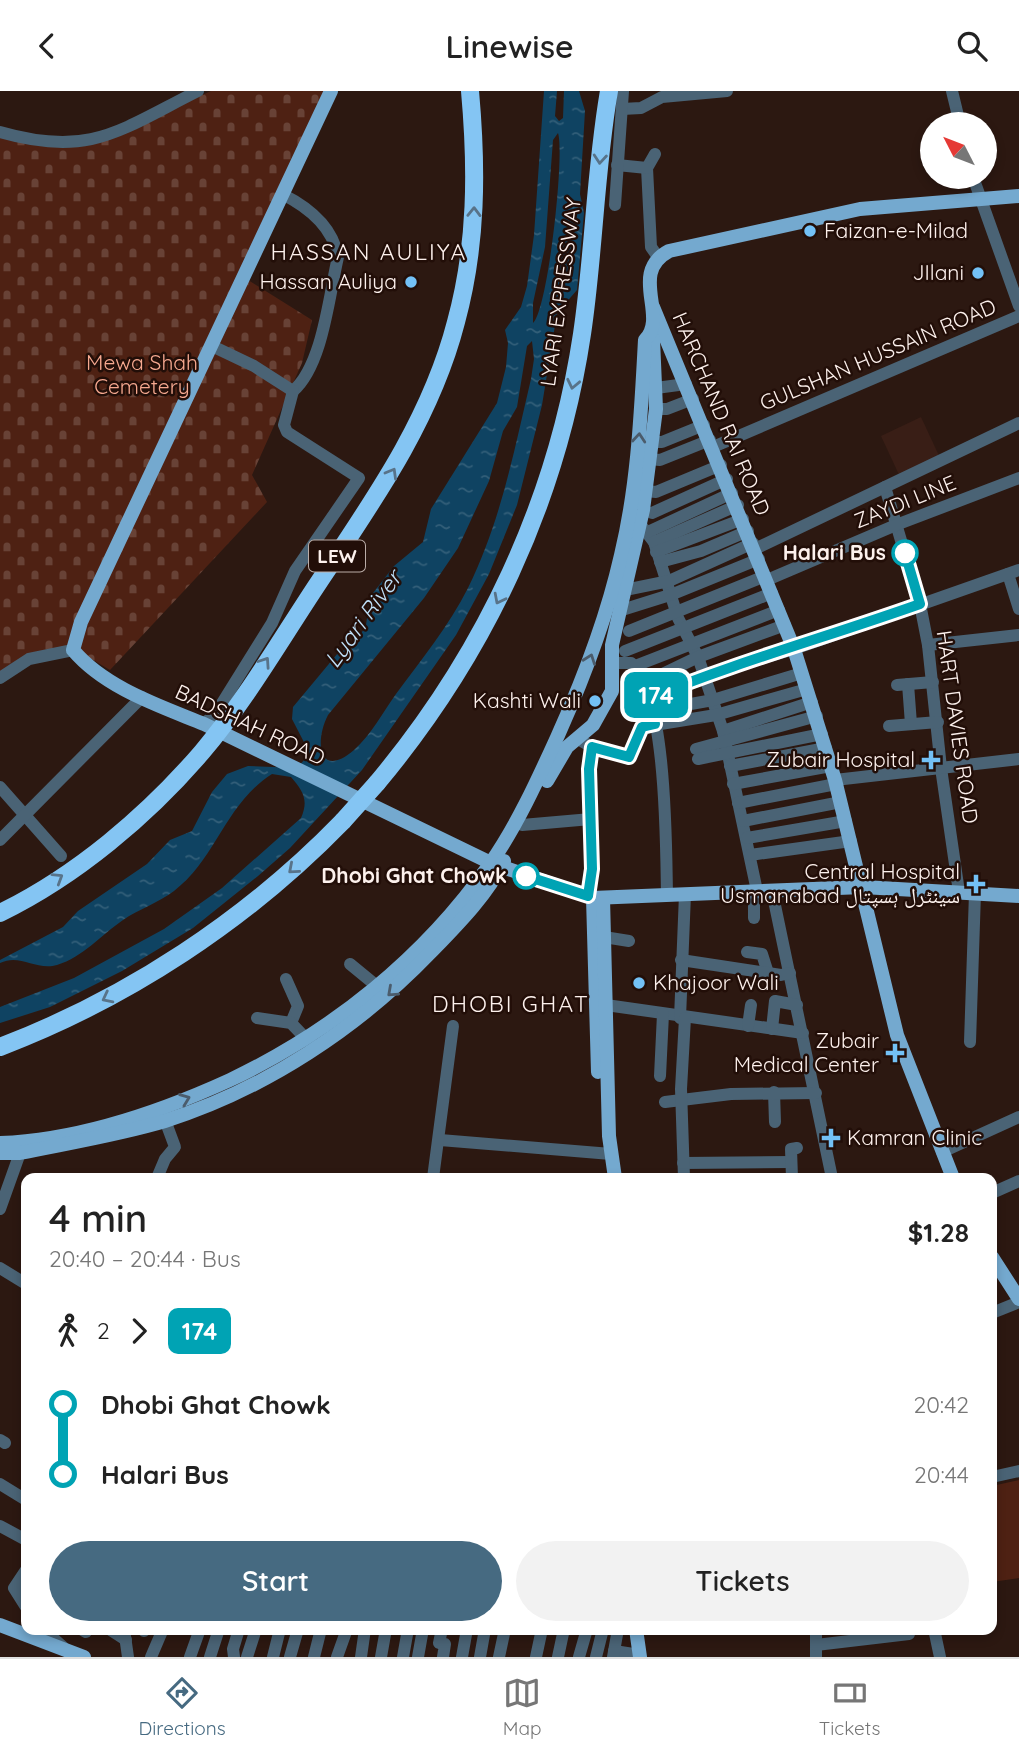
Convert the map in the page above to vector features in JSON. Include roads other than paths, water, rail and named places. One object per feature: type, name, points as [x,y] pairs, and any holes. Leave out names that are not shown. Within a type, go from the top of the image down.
[{"type":"highway","name":"LEW","points":[[0,913],[70,870],[121,832],[202,751],[391,475],[417,425],[442,367],[465,283],[474,234],[475,147],[470,91]]},
{"type":"highway","name":"LYARI EXPRESSWAY","points":[[0,1047],[105,998],[176,957],[265,893],[343,821],[425,724],[473,648],[515,567],[544,491],[578,360],[609,91]]},
{"type":"main road","points":[[74,650],[81,622],[331,91]]},
{"type":"main road","points":[[0,1153],[163,1114],[245,1087],[310,1043],[378,987],[496,865],[583,679],[608,606],[628,521],[639,441],[645,340],[649,336],[653,306],[654,263],[669,251],[860,209],[1019,196]]},
{"type":"main road","name":"HARCHAND RAI ROAD","points":[[653,306],[712,443],[794,649],[841,802],[897,1035],[951,1173]]},
{"type":"main road","points":[[310,1043],[354,1023],[400,985],[467,912],[522,825],[561,755],[593,725],[607,704],[612,691],[614,632],[622,610],[625,590],[652,542],[646,491],[656,388],[653,339],[649,336]]},
{"type":"main road","name":"BADSHAH ROAD","points":[[74,650],[96,673],[142,697],[204,724],[496,865],[595,897],[863,887],[1019,896]]},
{"type":"main road","points":[[595,897],[604,937],[607,1173]]},
{"type":"main road","points":[[595,897],[607,1154],[613,1173]]},
{"type":"main road","points":[[0,1143],[20,1147]]},
{"type":"main road","points":[[997,1265],[1019,1301]]},
{"type":"main road","points":[[0,1625],[21,1634]]},
{"type":"main road","points":[[0,1633],[84,1657]]},
{"type":"main road","points":[[23,1635],[65,1653]]},
{"type":"main road","points":[[629,1655],[634,1635]]},
{"type":"main road","points":[[629,1655],[641,1635]]},
{"type":"street","points":[[0,132],[53,144],[96,140],[198,91]]},
{"type":"street","points":[[615,205],[623,91]]},
{"type":"street","points":[[622,109],[641,108],[663,97],[727,91]]},
{"type":"street","points":[[952,91],[957,112]]},
{"type":"street","points":[[654,263],[647,168],[655,155]]},
{"type":"street","points":[[617,165],[647,168]]},
{"type":"street","points":[[976,189],[1019,306]]},
{"type":"street","points":[[204,724],[216,713],[272,623],[295,571],[358,483],[355,472],[287,432],[284,425],[293,391],[306,377],[317,350],[338,257],[336,244],[310,208],[282,194]]},
{"type":"street","name":"GULSHAN HUSSAIN ROAD","points":[[649,459],[660,460],[712,443],[1019,316]]},
{"type":"street","points":[[212,346],[254,366],[293,391]]},
{"type":"street","points":[[656,388],[686,384]]},
{"type":"street","points":[[656,409],[667,409],[693,399]]},
{"type":"street","points":[[652,542],[885,487],[1019,423]]},
{"type":"street","points":[[652,442],[662,442],[704,425]]},
{"type":"street","points":[[646,491],[656,492],[721,465]]},
{"type":"street","name":"ZAYDI LINE","points":[[768,583],[896,525],[1019,478]]},
{"type":"street","name":"HART DAVIES ROAD","points":[[885,487],[920,604],[928,645],[941,768],[959,892]]},
{"type":"street","points":[[652,513],[744,522]]},
{"type":"street","points":[[652,542],[701,551],[744,522]]},
{"type":"street","points":[[625,590],[669,581],[744,522]]},
{"type":"street","points":[[622,610],[673,594],[744,522]]},
{"type":"street","points":[[652,542],[669,581],[676,611],[698,657],[713,700],[750,855],[790,973],[831,1173]]},
{"type":"street","points":[[578,739],[592,747],[629,757],[652,711],[705,675],[794,649],[1013,572],[1019,609]]},
{"type":"street","points":[[629,631],[676,611],[768,583]]},
{"type":"street","points":[[625,652],[684,628],[768,583]]},
{"type":"street","points":[[635,666],[779,610]]},
{"type":"street","points":[[644,683],[698,657],[785,625]]},
{"type":"street","points":[[928,645],[1019,635]]},
{"type":"street","points":[[0,678],[29,659],[74,650]]},
{"type":"street","points":[[612,663],[626,661],[635,666],[644,683],[652,711],[665,795],[667,895]]},
{"type":"street","points":[[652,711],[713,700],[802,673]]},
{"type":"street","points":[[911,724],[902,685],[933,682]]},
{"type":"street","points":[[0,841],[142,697]]},
{"type":"street","points":[[652,711],[716,715],[812,702]]},
{"type":"street","points":[[726,748],[812,702]]},
{"type":"street","points":[[889,726],[938,722]]},
{"type":"street","points":[[697,754],[726,748],[824,741]]},
{"type":"street","points":[[592,747],[589,769],[595,897]]},
{"type":"street","points":[[733,784],[941,768],[1019,759]]},
{"type":"street","points":[[738,803],[834,777]]},
{"type":"street","points":[[0,787],[61,856]]},
{"type":"street","points":[[743,821],[841,802]]},
{"type":"street","points":[[522,825],[591,819]]},
{"type":"street","points":[[747,838],[846,821]]},
{"type":"street","points":[[750,855],[851,841]]},
{"type":"street","points":[[754,918],[761,891]]},
{"type":"street","points":[[970,1041],[975,893]]},
{"type":"street","points":[[684,1173],[681,960],[685,894]]},
{"type":"street","points":[[604,937],[629,941]]},
{"type":"street","points":[[747,952],[762,954],[768,973]]},
{"type":"street","points":[[681,960],[768,973],[790,973]]},
{"type":"street","points":[[350,964],[378,987]]},
{"type":"street","points":[[286,979],[298,1006],[291,1023]]},
{"type":"street","points":[[772,1029],[775,1001],[797,1005]]},
{"type":"street","points":[[606,1005],[682,1018],[803,1033]]},
{"type":"street","points":[[748,1026],[751,1005]]},
{"type":"street","points":[[660,1076],[663,1014]]},
{"type":"street","points":[[257,1018],[291,1023],[310,1043]]},
{"type":"street","points":[[434,1173],[453,1026]]},
{"type":"street","points":[[665,1102],[774,1092],[816,1093]]},
{"type":"street","points":[[774,1092],[775,1122]]},
{"type":"street","points":[[159,1173],[175,1147],[163,1114]]},
{"type":"street","points":[[942,1152],[1019,1117]]},
{"type":"street","points":[[440,1140],[607,1154]]},
{"type":"street","points":[[0,1209],[20,1147]]},
{"type":"street","points":[[792,1173],[791,1149],[797,1148]]},
{"type":"street","points":[[683,1163],[791,1162]]},
{"type":"street","points":[[997,1191],[1019,1181]]},
{"type":"street","points":[[0,1268],[21,1281]]},
{"type":"street","points":[[997,1311],[1019,1301]]},
{"type":"street","points":[[997,1475],[1019,1471]]},
{"type":"street","points":[[0,1484],[21,1497]]},
{"type":"street","points":[[0,1526],[21,1537]]},
{"type":"street","points":[[21,1578],[14,1588],[21,1599]]},
{"type":"street","points":[[48,1635],[65,1653]]},
{"type":"street","points":[[125,1635],[128,1657]]},
{"type":"street","points":[[151,1657],[160,1635]]},
{"type":"street","points":[[190,1657],[198,1635]]},
{"type":"street","points":[[210,1657],[217,1635]]},
{"type":"street","points":[[234,1657],[233,1649],[237,1635]]},
{"type":"street","points":[[247,1657],[254,1635]]},
{"type":"street","points":[[273,1657],[278,1635]]},
{"type":"street","points":[[290,1657],[296,1635]]},
{"type":"street","points":[[314,1657],[320,1635]]},
{"type":"street","points":[[337,1657],[345,1635]]},
{"type":"street","points":[[361,1657],[364,1635]]},
{"type":"street","points":[[381,1657],[385,1635]]},
{"type":"street","points":[[402,1657],[407,1635]]},
{"type":"street","points":[[418,1657],[422,1635]]},
{"type":"street","points":[[441,1635],[439,1643],[445,1644],[443,1657]]},
{"type":"street","points":[[462,1657],[466,1635]]},
{"type":"street","points":[[480,1657],[484,1635]]},
{"type":"street","points":[[499,1657],[504,1635]]},
{"type":"street","points":[[536,1657],[541,1635]]},
{"type":"street","points":[[558,1657],[563,1635]]},
{"type":"street","points":[[579,1657],[585,1635]]},
{"type":"street","points":[[596,1657],[602,1635]]},
{"type":"street","points":[[621,1635],[629,1655]]},
{"type":"street","points":[[816,1651],[904,1635]]},
{"type":"street","points":[[935,1635],[940,1657]]},
{"type":"water","points":[[544,91],[557,91],[555,116],[559,121],[563,118],[564,91],[579,91],[585,111],[580,194],[584,213],[577,290],[557,313],[542,405],[517,505],[489,574],[456,635],[362,770],[290,848],[258,876],[193,928],[122,971],[50,1007],[0,1023],[0,1007],[74,978],[164,929],[222,888],[301,818],[305,801],[299,787],[291,777],[272,774],[243,800],[201,863],[174,891],[123,920],[84,951],[57,965],[42,966],[14,960],[0,963],[0,960],[63,927],[78,911],[147,864],[170,840],[192,831],[212,792],[227,774],[248,766],[297,768],[305,759],[307,748],[292,719],[293,707],[338,653],[354,646],[366,625],[370,597],[394,566],[423,542],[431,509],[497,403],[506,367],[508,343],[505,330],[521,307],[527,286],[534,235]],"holes":[[[558,133],[560,146],[554,231],[544,291],[533,323],[533,303],[545,247],[553,140]],[[532,341],[534,359],[531,379],[505,485],[489,537],[468,588],[443,629],[366,737],[342,758],[333,761],[327,759],[323,754],[321,736],[328,715],[424,598],[458,548],[489,481],[503,431],[517,407],[527,346]]]},
{"type":"place","name":"Faizan-e-Milad","points":[[810,231]]},
{"type":"place","name":"JIlani","points":[[978,273]]},
{"type":"place","name":"Hassan Auliya","points":[[411,282]]},
{"type":"place","name":"Halari Bus","points":[[905,553]]},
{"type":"place","name":"Kashti Wali","points":[[595,701]]},
{"type":"place","name":"Zubair Hospital","points":[[931,760]]},
{"type":"place","name":"Dhobi Ghat Chowk","points":[[526,876]]},
{"type":"place","name":"Central Hospital Usmanabad سینٹرل ہسپتال","points":[[976,884]]},
{"type":"place","name":"Khajoor Wali","points":[[639,983]]},
{"type":"place","name":"Zubair Medical Center","points":[[895,1053]]},
{"type":"place","name":"Kamran Clinic","points":[[831,1138]]},
{"type":"district","name":"HASSAN AULIYA","points":[[369,252]]},
{"type":"district","name":"DHOBI GHAT","points":[[511,1004]]},
{"type":"park label","name":"Mewa Shah Cemetery","points":[[142,375]]},
{"type":"water label","name":"Lyari River","points":[[363,619]]}]
